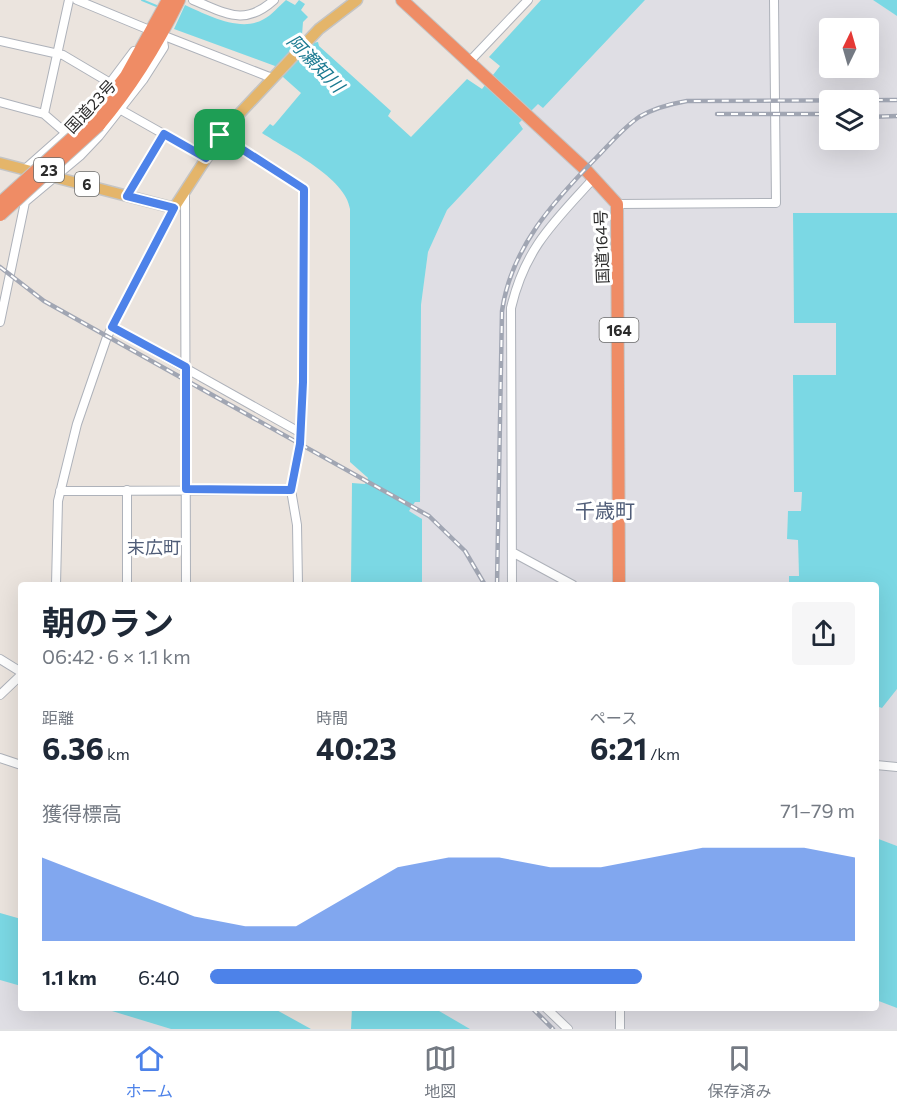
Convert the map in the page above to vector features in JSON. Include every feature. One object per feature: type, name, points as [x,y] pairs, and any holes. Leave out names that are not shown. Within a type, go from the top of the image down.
[{"type":"highway","name":"国道23号","points":[[159,33],[160,16],[168,0]]},
{"type":"highway","name":"国道23号","points":[[0,214],[95,122],[159,33],[179,0]]},
{"type":"highway","name":"国道164号","points":[[402,0],[594,178],[617,204],[619,582]]},
{"type":"highway","name":"国道23号","points":[[0,202],[95,122]]},
{"type":"main road","points":[[174,208],[220,135],[318,29],[357,0]]},
{"type":"main road","name":"6","points":[[0,163],[174,208]]},
{"type":"street","points":[[44,114],[69,0]]},
{"type":"street","points":[[77,0],[273,76]]},
{"type":"street","points":[[193,0],[226,14],[241,16],[253,16],[274,0]]},
{"type":"street","points":[[469,62],[528,0]]},
{"type":"street","points":[[617,204],[776,203],[774,0]]},
{"type":"street","points":[[25,169],[86,115],[112,84],[140,40],[159,33]]},
{"type":"street","points":[[0,322],[25,202],[80,156],[122,110],[164,47],[159,33]]},
{"type":"street","points":[[0,41],[56,54],[82,65],[112,84]]},
{"type":"street","points":[[0,102],[44,114],[66,133]]},
{"type":"street","points":[[122,110],[206,158]]},
{"type":"street","points":[[127,196],[164,134]]},
{"type":"street","points":[[220,135],[304,189],[301,433],[291,490],[297,525],[298,582]]},
{"type":"street","points":[[512,582],[514,298],[518,279],[531,252],[594,178]]},
{"type":"street","points":[[185,192],[186,582]]},
{"type":"street","points":[[56,582],[58,501],[80,414],[112,327],[174,208]]},
{"type":"street","points":[[112,327],[301,433]]},
{"type":"street","points":[[127,490],[127,582]]},
{"type":"street","points":[[60,491],[291,490]]},
{"type":"street","points":[[512,552],[567,582]]},
{"type":"street","points":[[0,659],[18,672]]},
{"type":"street","points":[[0,695],[18,677]]},
{"type":"street","points":[[0,758],[18,764]]},
{"type":"street","points":[[879,765],[897,767]]},
{"type":"street","points":[[549,1011],[568,1029]]},
{"type":"street","points":[[620,1011],[620,1029]]},
{"type":"shaded area","points":[[645,0],[873,0],[897,16],[897,213],[793,213],[794,323],[836,323],[836,375],[793,375],[795,492],[802,492],[801,511],[788,511],[787,539],[798,539],[799,576],[790,576],[789,582],[422,582],[422,519],[409,511],[415,502],[420,502],[421,305],[428,252],[447,210],[523,128],[518,124],[538,103],[543,108]]},
{"type":"shaded area","points":[[897,689],[897,846],[879,839],[879,707],[882,708]]},
{"type":"shaded area","points":[[0,980],[18,985],[18,1011],[112,1011],[171,1029],[0,1029]]},
{"type":"shaded area","points":[[879,1001],[897,1008],[897,1029],[470,1029],[439,1011],[879,1011]]},
{"type":"water","points":[[286,0],[295,5],[299,0],[305,4],[301,10],[308,17],[303,22],[302,35],[313,43],[318,42],[319,46],[391,111],[388,116],[411,137],[467,79],[482,89],[500,66],[489,57],[541,0],[645,0],[543,108],[538,104],[519,123],[523,129],[447,210],[428,252],[421,305],[420,502],[415,502],[409,511],[422,519],[422,582],[351,582],[352,483],[365,484],[368,478],[350,462],[350,209],[338,186],[327,176],[262,133],[270,124],[273,126],[275,124],[301,93],[274,69],[275,66],[174,29],[185,5],[224,21],[245,24],[255,23],[273,13]]},
{"type":"water","points":[[873,0],[897,0],[897,16]]},
{"type":"water","points":[[793,213],[897,213],[897,689],[882,708],[879,707],[879,582],[789,582],[789,576],[799,576],[798,540],[787,539],[788,511],[801,511],[802,492],[794,492],[793,375],[836,375],[836,323],[794,323]]},
{"type":"water","points":[[879,839],[897,846],[897,1008],[879,1001]]},
{"type":"water","points":[[0,913],[18,918],[18,985],[0,980]]},
{"type":"water","points":[[112,1011],[278,1011],[311,1029],[171,1029]]},
{"type":"water","points":[[352,1011],[439,1011],[470,1029],[351,1029]]},
{"type":"waterway","name":"阿瀬知川","points":[[142,0],[159,7]]},
{"type":"railway","points":[[497,582],[502,311],[514,267],[524,247],[536,227],[564,192],[628,126],[639,117],[662,107],[687,101],[897,100]]},
{"type":"railway","points":[[717,114],[819,114]]},
{"type":"railway","points":[[879,117],[897,116]]},
{"type":"railway","points":[[0,267],[44,301],[429,516],[465,551],[483,582]]},
{"type":"railway","points":[[535,1011],[553,1029]]},
{"type":"district","name":"千歳町","points":[[605,510]]},
{"type":"district","name":"末広町","points":[[154,547]]},
{"type":"route","points":[[164,134],[206,158],[220,135],[304,189],[303,382],[300,444],[296,474],[291,490],[186,489],[186,367],[112,327],[141,267],[174,208],[127,196],[164,134]]}]
